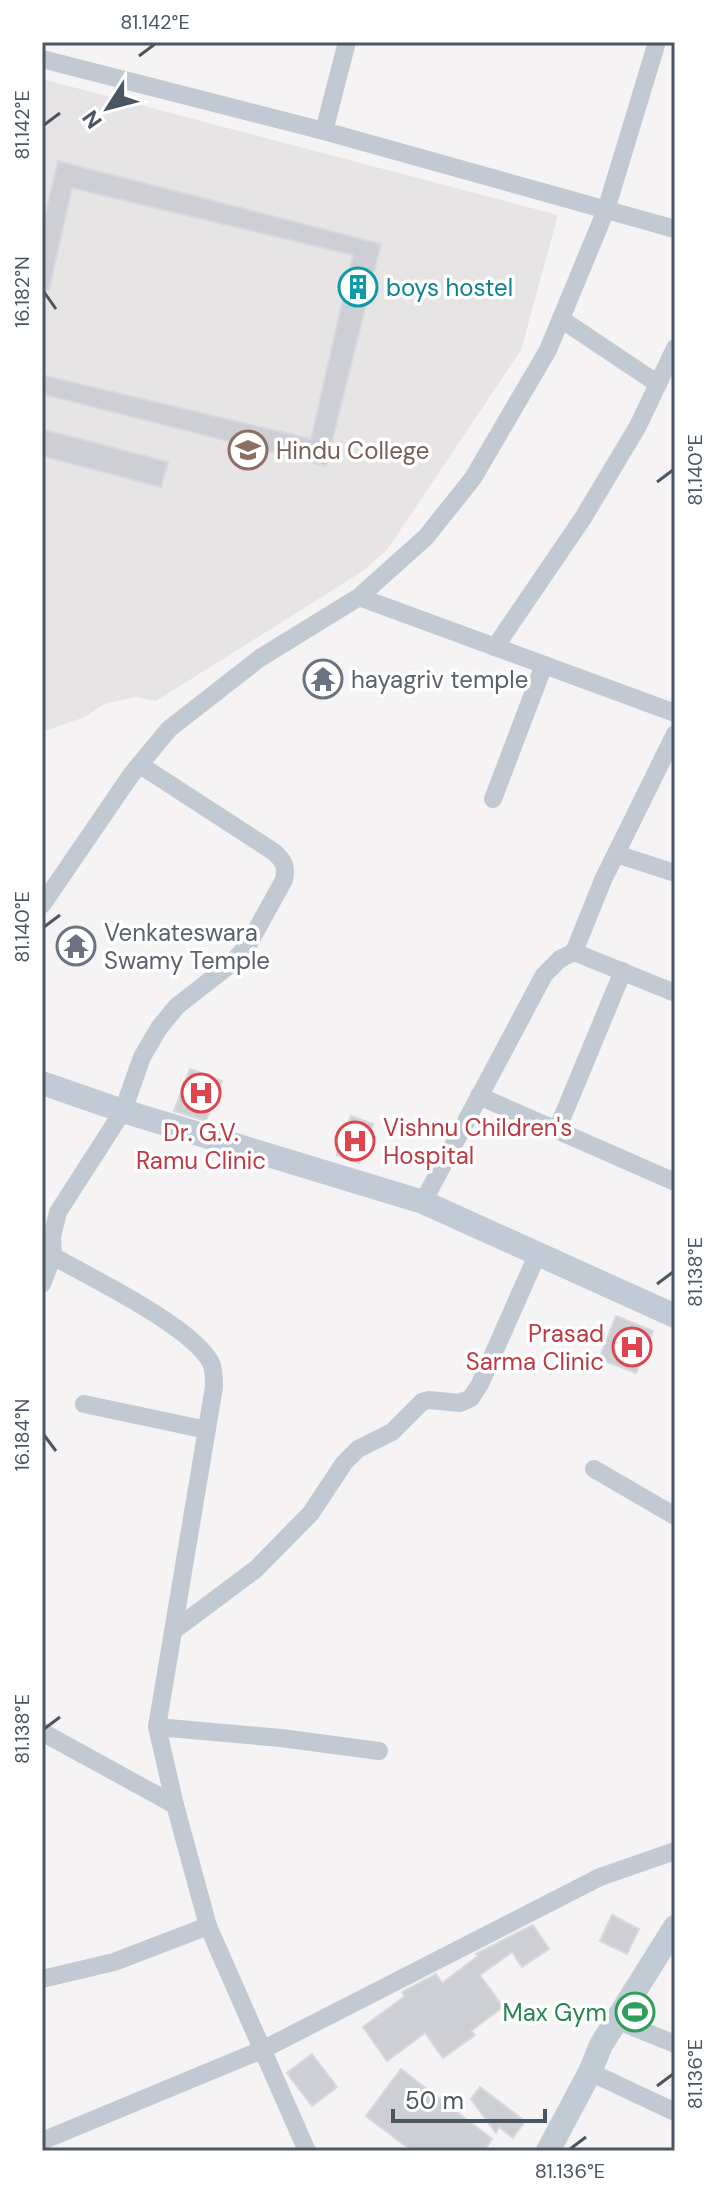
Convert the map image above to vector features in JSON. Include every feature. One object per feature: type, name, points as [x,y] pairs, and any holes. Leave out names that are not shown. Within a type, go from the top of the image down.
[{"type":"street","points":[[324,131],[347,42]]},
{"type":"street","points":[[42,905],[140,765],[169,729],[260,658],[359,597],[426,537],[473,478],[548,350],[606,210],[657,42]]},
{"type":"street","points":[[42,59],[324,131],[675,229]]},
{"type":"street","points":[[561,319],[658,384]]},
{"type":"street","points":[[495,647],[583,518],[638,426],[675,348]]},
{"type":"street","points":[[359,597],[675,713]]},
{"type":"street","points":[[493,799],[544,665]]},
{"type":"street","points":[[423,1202],[544,975],[560,959],[574,952],[616,854],[675,734]]},
{"type":"street","points":[[42,1284],[58,1212],[123,1111],[142,1057],[159,1028],[177,1006],[231,964],[248,945],[284,880],[286,870],[283,861],[274,852],[140,765]]},
{"type":"street","points":[[616,854],[675,873]]},
{"type":"street","points":[[574,952],[675,993]]},
{"type":"street","points":[[557,1130],[623,971]]},
{"type":"street","points":[[42,1083],[123,1111],[423,1202],[675,1316]]},
{"type":"street","points":[[479,1096],[675,1182]]},
{"type":"street","points":[[49,1242],[173,1325],[212,1364],[214,1387],[157,1727],[208,1926],[307,2151]]},
{"type":"street","points":[[173,1631],[256,1569],[311,1513],[344,1463],[358,1449],[392,1432],[422,1402],[460,1403],[471,1398],[538,1253]]},
{"type":"street","points":[[84,1404],[207,1430]]},
{"type":"street","points":[[594,1469],[675,1516]]},
{"type":"street","points":[[157,1727],[379,1751]]},
{"type":"street","points":[[45,1736],[175,1805]]},
{"type":"street","points":[[42,2141],[264,2049],[600,1877],[675,1851]]},
{"type":"street","points":[[42,1979],[114,1962],[208,1926]]},
{"type":"street","points":[[548,2151],[601,2045],[675,1927]]},
{"type":"street","points":[[616,2020],[675,2044]]},
{"type":"street","points":[[590,2072],[675,2112]]},
{"type":"shaded area","name":"Hindu College","points":[[42,79],[558,215],[521,350],[387,550],[363,571],[156,701],[135,697],[104,704],[85,717],[42,732]]},
{"type":"building","name":"boys hostel","points":[[58,161],[381,244],[326,466],[42,394],[42,375],[311,439],[353,255],[72,188],[49,290],[42,290],[42,227]]},
{"type":"building","points":[[42,429],[168,462],[161,487],[42,456]]},
{"type":"building","points":[[190,1069],[222,1081],[206,1121],[174,1111]]},
{"type":"building","points":[[351,1116],[373,1124],[359,1163],[337,1155]]},
{"type":"building","points":[[616,1316],[653,1331],[636,1373],[599,1359]]},
{"type":"building","points":[[612,1915],[639,1929],[627,1954],[600,1941]]},
{"type":"building","points":[[533,1925],[549,1949],[522,1967],[512,1952],[480,1975],[503,2007],[471,2031],[475,2035],[443,2058],[425,2033],[387,2061],[363,2027],[405,1996],[402,1992],[436,1974],[442,1983],[478,1956],[476,1954]]},
{"type":"building","points":[[312,2054],[337,2087],[312,2106],[287,2073]]},
{"type":"building","points":[[401,2069],[492,2139],[484,2151],[412,2151],[366,2116]]},
{"type":"building","points":[[480,2087],[525,2121],[513,2138],[499,2127],[496,2133],[471,2099]]},
{"type":"place","name":"boys hostel","points":[[358,287]]},
{"type":"place","name":"Hindu College","points":[[248,450]]},
{"type":"place","name":"hayagriv temple","points":[[323,679]]},
{"type":"place","name":"Venkateswara Swamy Temple","points":[[76,946]]},
{"type":"place","name":"Dr. G.V. Ramu Clinic","points":[[201,1093]]},
{"type":"place","name":"Vishnu Children's Hospital","points":[[355,1141]]},
{"type":"place","name":"Prasad Sarma Clinic","points":[[632,1347]]},
{"type":"place","name":"Max Gym","points":[[635,2012]]}]
